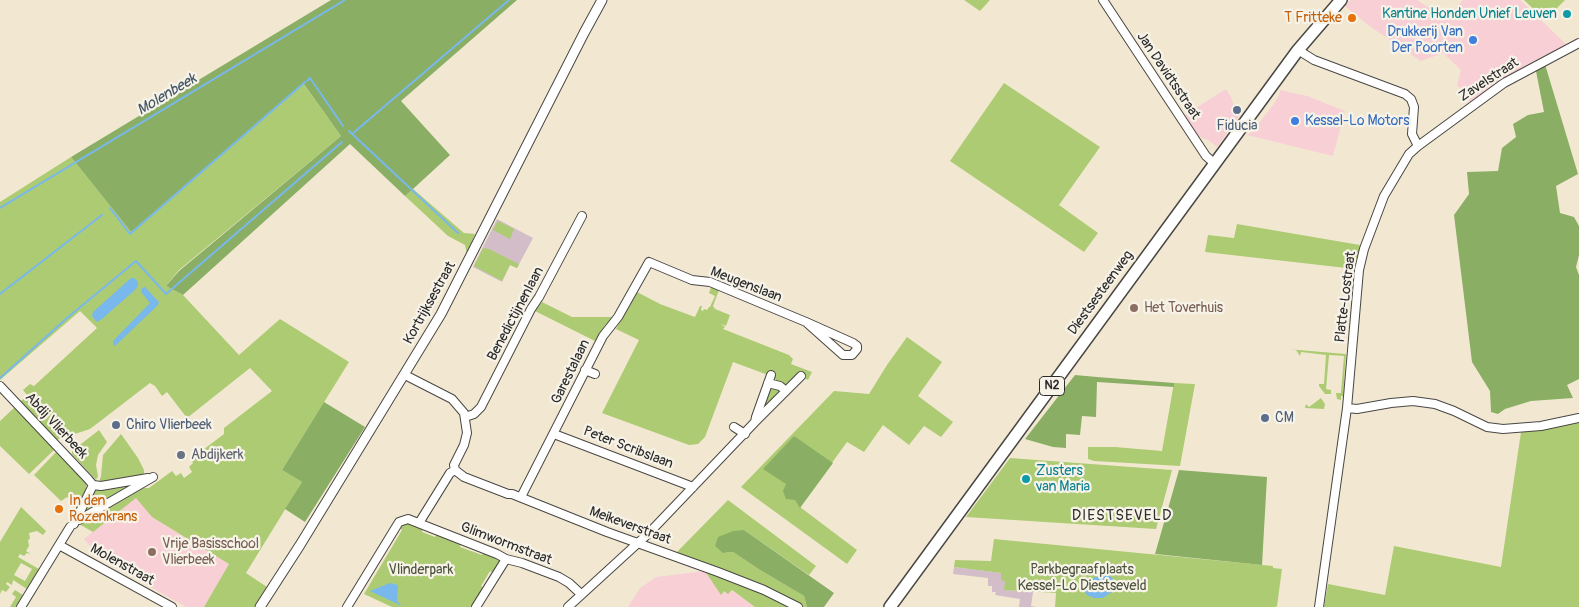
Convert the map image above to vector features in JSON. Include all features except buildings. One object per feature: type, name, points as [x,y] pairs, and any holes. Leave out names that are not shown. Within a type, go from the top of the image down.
[{"type":"main road","name":"Diestsesteenweg","points":[[890,607],[1298,50],[1341,0]]},
{"type":"street","name":"Kortrijksestraat","points":[[260,607],[405,375],[445,306],[602,0]]},
{"type":"street","name":"Jan Davidtsstraat","points":[[1103,0],[1206,156],[1214,164]]},
{"type":"street","name":"Zavelstraat","points":[[1418,146],[1504,83],[1579,43]]},
{"type":"street","points":[[1298,50],[1314,60],[1405,94],[1411,99],[1414,107],[1412,134],[1418,146]]},
{"type":"street","name":"Platte-Lostraat","points":[[1319,607],[1347,408],[1360,270],[1364,249],[1384,196],[1409,154],[1418,146]]},
{"type":"street","name":"Benedictijnenlaan","points":[[465,417],[474,414],[481,407],[582,216]]},
{"type":"street","name":"Meugenslaan","points":[[649,262],[692,280],[710,282],[806,322],[855,344],[858,347],[857,350],[852,355],[845,356],[806,322]]},
{"type":"street","name":"Garestalaan","points":[[521,497],[602,336],[618,317],[649,262]]},
{"type":"street","points":[[834,347],[842,338]]},
{"type":"street","points":[[585,370],[595,374]]},
{"type":"street","points":[[347,607],[399,522],[408,518],[419,523],[450,473],[455,470],[454,465],[466,438],[467,428],[464,413],[452,399],[405,375]]},
{"type":"street","points":[[755,422],[772,375]]},
{"type":"street","points":[[568,607],[640,542],[801,376]]},
{"type":"street","points":[[768,383],[780,386],[786,391]]},
{"type":"street","name":"Abdij Vlierbeek","points":[[0,386],[93,485]]},
{"type":"street","points":[[1347,408],[1357,409],[1413,401],[1435,404],[1488,427],[1504,429],[1541,426],[1579,418]]},
{"type":"street","points":[[734,427],[745,434]]},
{"type":"street","name":"Peter Scribslaan","points":[[554,434],[693,487]]},
{"type":"street","name":"Meikeverstraat","points":[[455,470],[464,477],[521,497],[607,532],[640,542],[772,594],[798,607]]},
{"type":"street","points":[[21,607],[73,524],[93,485],[101,486],[153,477],[73,524]]},
{"type":"street","name":"Glimwormstraat","points":[[419,523],[506,559],[559,577],[581,594]]},
{"type":"street","name":"Molenstraat","points":[[59,545],[172,607]]},
{"type":"street","points":[[476,607],[506,559]]},
{"type":"shaded area","name":"Drukkerij Van Der Poorten","points":[[1351,0],[1417,0],[1447,17],[1463,0],[1520,0],[1567,45],[1503,79],[1471,103],[1457,85],[1461,70],[1443,53],[1421,61],[1368,25],[1345,6]]},
{"type":"shaded area","points":[[1226,89],[1234,107],[1242,112],[1217,147],[1208,140],[1198,136],[1185,115]]},
{"type":"shaded area","points":[[1280,90],[1307,96],[1345,111],[1333,156],[1247,135],[1253,131],[1273,105]]},
{"type":"shaded area","points":[[497,219],[533,238],[517,268],[510,265],[502,282],[473,267]]},
{"type":"shaded area","name":"Vrije Basisschool Vlierbeek","points":[[136,497],[152,517],[229,564],[204,607],[186,607],[101,559],[84,539]]},
{"type":"shaded area","points":[[954,567],[1001,573],[1005,581],[1005,590],[1033,592],[1031,606],[1036,607],[1019,607],[1020,599],[995,595],[996,592],[992,592],[992,586],[988,586],[988,578],[953,574]]},
{"type":"shaded area","points":[[705,571],[728,594],[731,590],[755,607],[628,607],[640,588],[656,577]]},
{"type":"green space","points":[[331,0],[517,0],[401,101],[450,155],[405,196],[350,144],[183,295],[166,286],[179,271],[341,136],[303,83],[131,232],[71,157]]},
{"type":"green space","points":[[964,0],[990,0],[980,11]]},
{"type":"green space","points":[[1524,0],[1565,0],[1545,20]]},
{"type":"green space","points":[[1544,61],[1578,174],[1556,186],[1560,213],[1574,217],[1579,226],[1579,255],[1576,267],[1579,275],[1579,379],[1567,385],[1573,398],[1531,401],[1505,409],[1498,414],[1491,412],[1490,391],[1472,362],[1454,215],[1469,194],[1467,172],[1498,171],[1502,148],[1516,137],[1513,124],[1528,115],[1544,112],[1535,66]]},
{"type":"green space","points":[[302,82],[341,136],[179,270],[166,286],[183,295],[239,355],[280,319],[349,362],[282,470],[302,482],[246,573],[267,587],[255,607],[204,607],[229,564],[152,517],[136,498],[93,532],[79,524],[141,488],[149,488],[172,471],[176,476],[181,473],[184,478],[192,472],[189,467],[193,463],[191,459],[224,434],[224,428],[272,391],[250,368],[187,418],[167,392],[162,396],[155,386],[150,383],[90,429],[56,440],[20,402],[27,395],[23,390],[30,384],[34,386],[97,328],[80,311],[0,380],[0,202],[71,157],[131,232]]},
{"type":"green space","points":[[1004,83],[1100,147],[1059,205],[1098,233],[1084,252],[950,161]]},
{"type":"green space","points":[[413,189],[464,233],[475,234],[467,254],[465,245],[448,236],[405,196]]},
{"type":"green space","points":[[498,221],[514,229],[510,239],[493,230]]},
{"type":"green space","points":[[1237,224],[1360,245],[1355,269],[1205,252],[1208,235],[1234,238]]},
{"type":"green space","points":[[483,248],[489,249],[519,264],[517,268],[510,265],[502,281],[474,266]]},
{"type":"green space","points":[[711,287],[719,290],[713,306],[715,309],[730,315],[726,326],[721,324],[725,327],[723,329],[789,355],[793,359],[791,364],[812,372],[808,380],[804,378],[784,385],[778,384],[773,374],[768,375],[733,362],[705,437],[698,444],[689,445],[602,413],[639,340],[616,329],[637,292],[660,304],[695,317],[700,306],[702,306],[701,310],[703,311],[710,307],[715,296],[709,293]]},
{"type":"green space","points":[[542,302],[572,317],[614,317],[605,325],[595,341],[535,311]]},
{"type":"green space","points":[[907,337],[942,362],[918,396],[953,422],[941,437],[924,426],[909,445],[883,425],[864,452],[847,442],[800,507],[857,550],[847,564],[741,487],[834,391],[869,394]]},
{"type":"green space","points":[[1287,349],[1346,354],[1343,396],[1341,396],[1341,400],[1337,399],[1336,393],[1341,393],[1344,356],[1329,355],[1326,389],[1331,390],[1331,394],[1325,394],[1319,384],[1324,384],[1326,355],[1301,352],[1300,356],[1296,350]]},
{"type":"green space","points":[[1075,375],[1174,383],[1174,387],[1097,382],[1096,417],[1082,416],[1080,435],[1066,434],[1066,448],[1053,447],[1025,439]]},
{"type":"green space","points":[[1174,383],[1195,384],[1180,466],[1094,461],[1088,459],[1088,447],[1162,451]]},
{"type":"green space","points":[[773,387],[779,390],[781,394],[760,415],[768,389]]},
{"type":"green space","points":[[1321,398],[1325,404],[1324,409],[1305,408],[1306,404],[1309,407]]},
{"type":"green space","points":[[324,402],[365,427],[305,522],[285,509],[302,482],[282,470]]},
{"type":"green space","points":[[15,407],[55,446],[54,450],[29,474],[0,446],[0,421]]},
{"type":"green space","points":[[1579,421],[1579,607],[1324,607],[1328,584],[1385,595],[1394,546],[1501,567],[1521,432]]},
{"type":"green space","points":[[99,430],[107,442],[98,455],[96,465],[98,476],[96,480],[72,454],[72,451]]},
{"type":"green space","points":[[121,434],[138,458],[144,470],[144,478],[112,483],[99,482],[103,455]]},
{"type":"green space","points":[[794,436],[833,463],[800,508],[795,500],[786,499],[783,491],[786,484],[763,469]]},
{"type":"green space","points":[[57,451],[86,481],[86,491],[78,510],[67,497],[61,501],[34,475]]},
{"type":"green space","points":[[1010,458],[1172,470],[1156,529],[966,517]]},
{"type":"green space","points":[[1179,470],[1267,477],[1262,565],[1155,554]]},
{"type":"green space","points":[[143,481],[82,517],[93,491]]},
{"type":"green space","points":[[728,500],[816,566],[809,575],[744,530],[723,553],[733,552],[804,596],[807,607],[755,607],[732,590],[728,594],[724,591],[721,595],[705,571],[676,553]]},
{"type":"green space","points":[[21,507],[46,531],[43,535],[37,531],[29,533],[29,546],[26,551],[31,554],[27,553],[24,556],[20,554],[18,557],[39,569],[27,589],[13,580],[12,585],[7,582],[6,584],[10,587],[6,592],[2,590],[0,594],[0,542]],"holes":[[[21,563],[32,569],[25,581],[14,575]]]},
{"type":"green space","name":"Vlinderpark","points":[[406,522],[423,528],[422,532],[435,537],[437,533],[461,542],[460,547],[482,555],[484,551],[499,559],[500,562],[494,574],[490,571],[481,586],[485,589],[474,607],[392,607],[364,594],[402,530],[398,527]]},
{"type":"green space","points":[[744,530],[834,593],[824,607],[807,607],[804,596],[733,552],[723,553],[715,546],[718,537],[733,531]]},
{"type":"green space","name":"Parkbegraafplaats Kessel-Lo Diestseveld","points":[[994,539],[1273,566],[1273,568],[1282,569],[1277,606],[1055,607],[1056,593],[1004,590],[1005,581],[1001,580],[1001,573],[954,567],[955,560],[991,561]]},
{"type":"green space","points":[[15,590],[23,595],[16,607],[10,607],[16,597],[12,594]]},
{"type":"water","points":[[131,278],[138,282],[136,289],[97,322],[92,316],[93,312]]},
{"type":"water","points":[[145,287],[159,302],[158,305],[115,346],[113,341],[150,303],[141,292],[142,288]]},
{"type":"water","points":[[1110,576],[1116,582],[1116,587],[1113,591],[1103,598],[1094,598],[1087,595],[1085,592],[1087,584],[1095,577]]},
{"type":"water","points":[[390,583],[398,585],[397,601],[402,606],[370,591]]},
{"type":"waterway","name":"Molenbeek","points":[[0,208],[345,0]]},
{"type":"waterway","points":[[352,134],[509,0]]},
{"type":"waterway","points":[[307,81],[310,78],[343,126]]},
{"type":"waterway","points":[[110,208],[130,234],[305,82]]},
{"type":"waterway","points":[[349,131],[458,233]]},
{"type":"waterway","points":[[0,378],[67,318],[136,261],[166,294],[342,142]]},
{"type":"waterway","points":[[0,294],[102,215]]},
{"type":"place","name":"Kantine Honden Unief Leuven","points":[[1567,14]]},
{"type":"place","name":"T Fritteke","points":[[1352,18]]},
{"type":"place","name":"Drukkerij Van Der Poorten","points":[[1473,40]]},
{"type":"place","name":"Fiducia","points":[[1237,110]]},
{"type":"place","name":"Kessel-Lo Motors","points":[[1295,121]]},
{"type":"place","name":"Het Toverhuis","points":[[1134,308]]},
{"type":"place","name":"CM","points":[[1265,418]]},
{"type":"place","name":"Chiro Vlierbeek","points":[[116,425]]},
{"type":"place","name":"Abdijkerk","points":[[181,455]]},
{"type":"place","name":"Zusters van Maria","points":[[1026,479]]},
{"type":"place","name":"In den Rozenkrans","points":[[59,509]]},
{"type":"place","name":"Vrije Basisschool Vlierbeek","points":[[152,552]]},
{"type":"district","name":"DIESTSEVELD","points":[[1122,516]]}]
